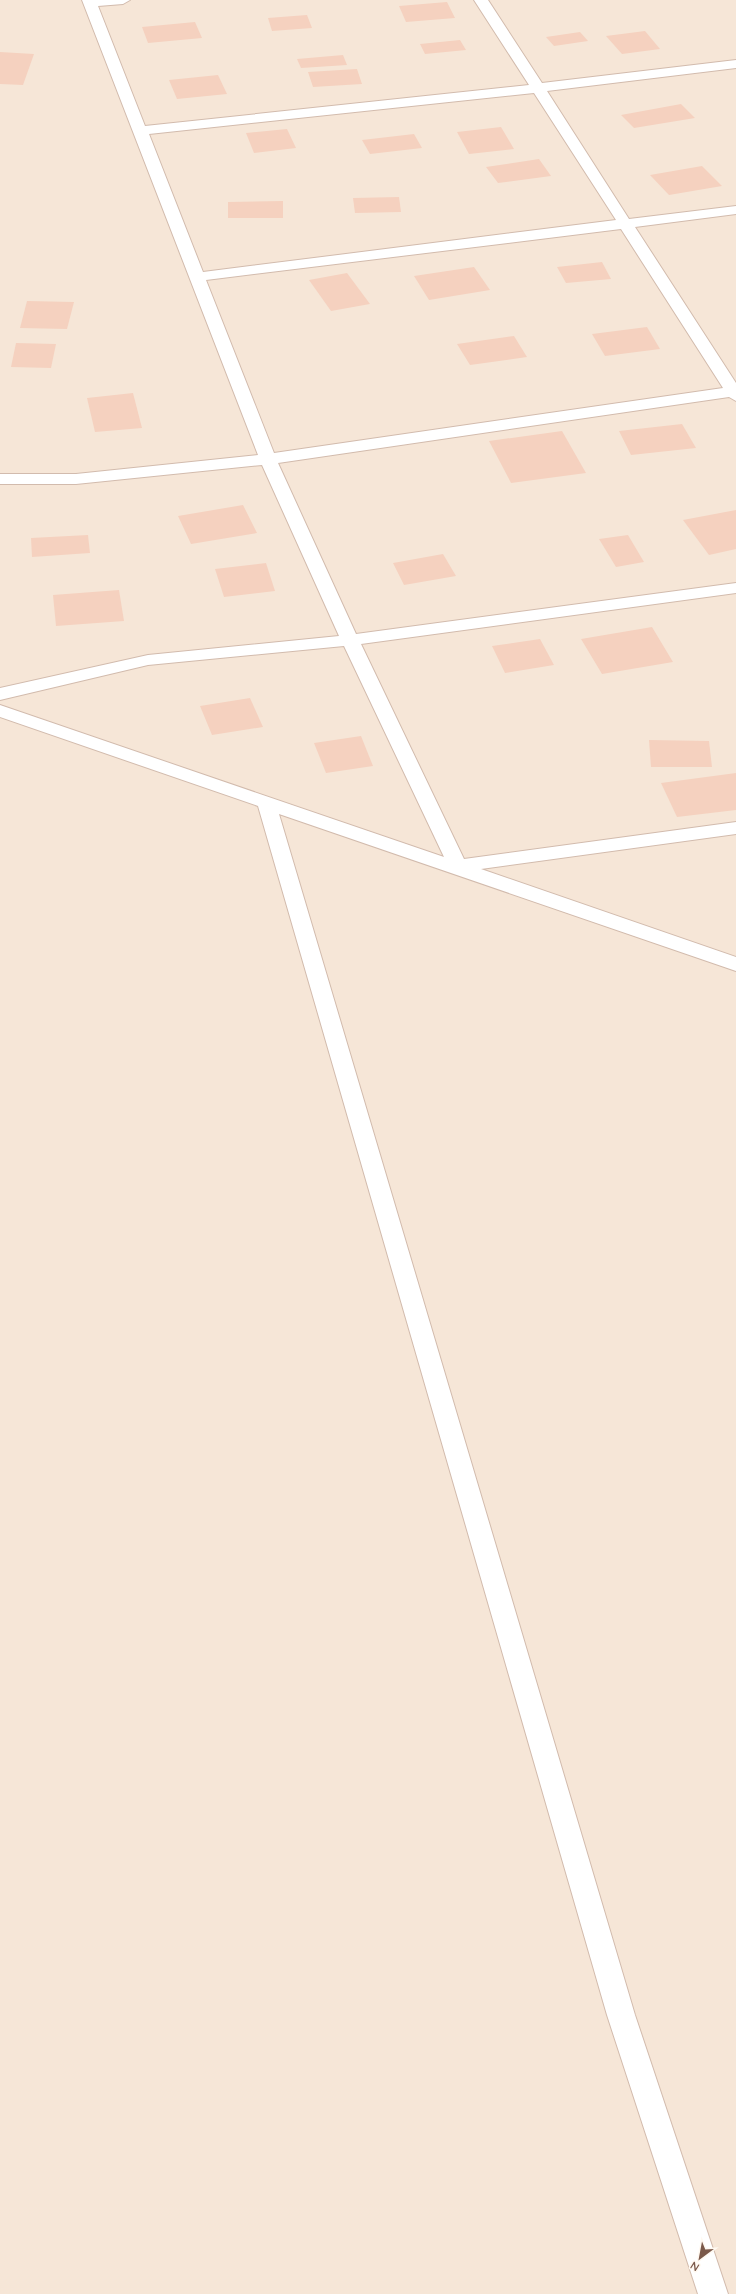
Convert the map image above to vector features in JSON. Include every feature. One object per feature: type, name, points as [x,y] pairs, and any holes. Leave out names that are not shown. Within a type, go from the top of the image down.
[{"type":"street","points":[[123,0],[90,1],[268,459],[350,640],[458,866]]},
{"type":"street","points":[[0,479],[76,479],[268,459],[735,393],[481,0]]},
{"type":"street","points":[[140,131],[538,88],[736,64]]},
{"type":"street","points":[[197,277],[736,210]]},
{"type":"street","points":[[0,694],[148,660],[350,640],[736,588]]},
{"type":"street","points":[[0,711],[458,866],[736,964]]},
{"type":"street","points":[[266,801],[621,2015],[713,2294]]},
{"type":"street","points":[[458,866],[736,828]]},
{"type":"shaded area","points":[[0,0],[736,0],[736,2294],[0,2294]]},
{"type":"building","points":[[447,2],[455,18],[406,22],[399,6]]},
{"type":"building","points":[[307,15],[312,28],[272,31],[268,18]]},
{"type":"building","points":[[195,22],[202,38],[148,43],[142,27]]},
{"type":"building","points":[[645,31],[660,49],[622,54],[606,36]]},
{"type":"building","points":[[580,32],[588,41],[554,46],[546,37]]},
{"type":"building","points":[[460,40],[466,50],[425,54],[420,44]]},
{"type":"building","points":[[0,52],[34,54],[23,85],[0,84]]},
{"type":"building","points":[[343,55],[347,65],[301,68],[297,59]]},
{"type":"building","points":[[357,69],[362,84],[313,87],[308,72]]},
{"type":"building","points":[[218,75],[227,94],[177,99],[169,80]]},
{"type":"building","points":[[681,104],[695,118],[634,128],[621,115]]},
{"type":"building","points":[[501,127],[514,149],[469,154],[457,132]]},
{"type":"building","points":[[287,129],[296,148],[254,153],[246,133]]},
{"type":"building","points":[[414,134],[422,148],[370,154],[362,140]]},
{"type":"building","points":[[539,159],[551,176],[498,183],[486,167]]},
{"type":"building","points":[[702,166],[722,186],[669,195],[650,175]]},
{"type":"building","points":[[399,197],[401,212],[355,213],[353,198]]},
{"type":"building","points":[[283,201],[283,218],[228,218],[228,202]]},
{"type":"building","points":[[602,262],[611,279],[566,283],[557,267]]},
{"type":"building","points":[[474,267],[490,290],[429,300],[414,276]]},
{"type":"building","points":[[347,273],[370,304],[331,311],[309,280]]},
{"type":"building","points":[[27,301],[74,302],[67,329],[20,328]]},
{"type":"building","points":[[647,327],[660,349],[605,356],[592,334]]},
{"type":"building","points":[[514,336],[527,357],[470,365],[457,344]]},
{"type":"building","points":[[16,343],[56,344],[51,368],[11,367]]},
{"type":"building","points":[[133,393],[142,428],[95,432],[87,398]]},
{"type":"building","points":[[682,424],[696,448],[631,455],[619,431]]},
{"type":"building","points":[[562,431],[586,473],[511,483],[489,441]]},
{"type":"building","points":[[243,505],[257,533],[191,544],[178,516]]},
{"type":"building","points":[[736,510],[736,549],[709,555],[683,520]]},
{"type":"building","points":[[88,535],[90,553],[32,557],[31,538]]},
{"type":"building","points":[[628,535],[644,562],[616,567],[599,539]]},
{"type":"building","points":[[443,554],[456,576],[404,585],[393,563]]},
{"type":"building","points":[[266,563],[275,591],[224,597],[215,569]]},
{"type":"building","points":[[119,590],[124,621],[56,626],[53,595]]},
{"type":"building","points":[[652,627],[673,662],[602,674],[581,639]]},
{"type":"building","points":[[540,639],[554,665],[505,673],[492,646]]},
{"type":"building","points":[[250,698],[263,727],[212,735],[200,706]]},
{"type":"building","points":[[361,736],[373,766],[326,773],[314,743]]},
{"type":"building","points":[[649,740],[709,741],[712,767],[651,767]]},
{"type":"building","points":[[736,773],[736,810],[677,817],[661,783]]}]
